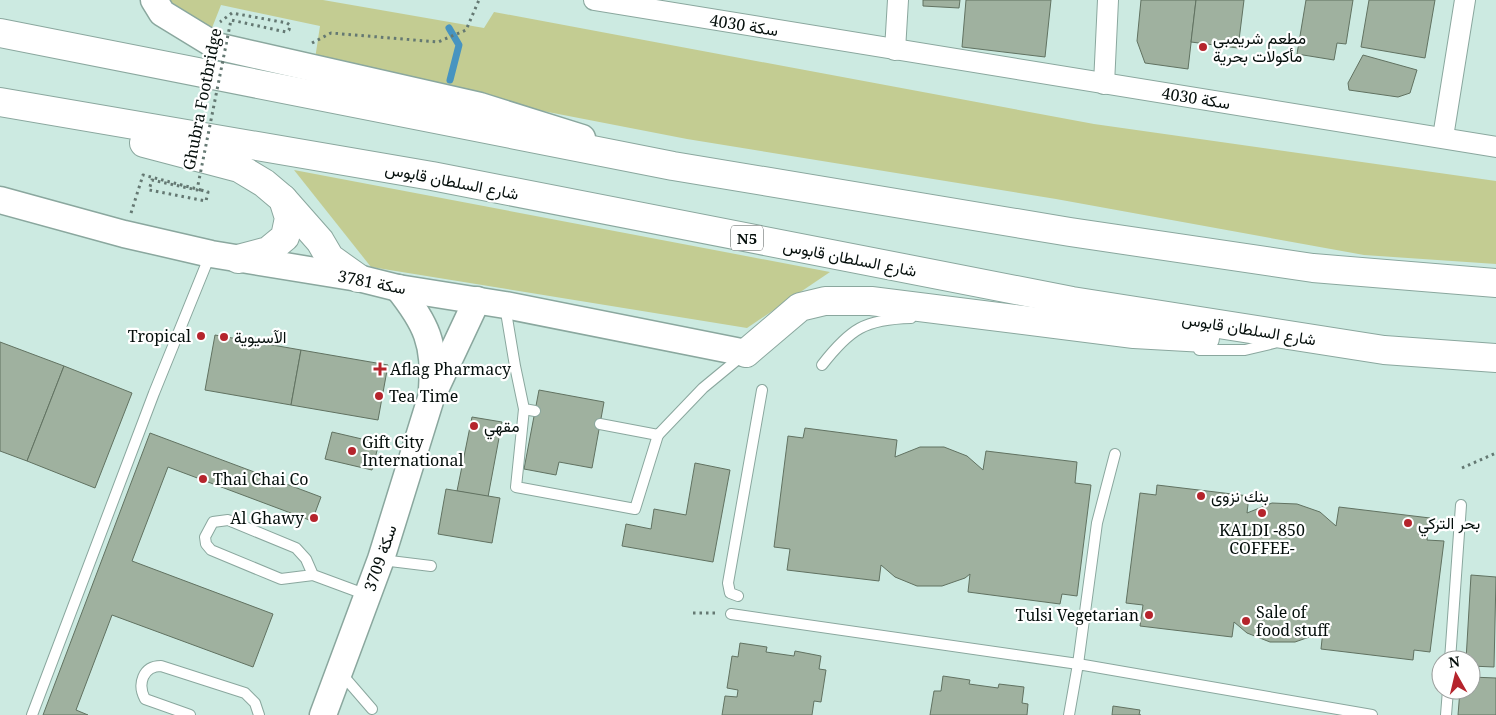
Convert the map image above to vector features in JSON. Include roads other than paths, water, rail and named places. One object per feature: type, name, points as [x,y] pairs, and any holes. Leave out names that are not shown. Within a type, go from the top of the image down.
[{"type":"highway","points":[[0,33],[673,166],[1070,232],[1312,268],[1496,283]]},
{"type":"highway","points":[[0,103],[239,168],[264,183],[283,199],[320,241],[330,258],[358,278]]},
{"type":"highway","name":"شارع السلطان قابوس","points":[[0,103],[432,176],[1072,302],[1384,350],[1496,358]]},
{"type":"highway","points":[[238,259],[268,250],[285,237],[289,218],[283,199]]},
{"type":"highway","points":[[746,352],[800,307],[825,300],[872,301],[1134,334],[1384,350]]},
{"type":"street","points":[[154,0],[162,13],[216,46],[480,106],[673,166]]},
{"type":"street","name":"سكة 4030","points":[[594,0],[679,7],[895,50],[1496,147]]},
{"type":"street","points":[[895,50],[898,0]]},
{"type":"street","points":[[1104,84],[1108,0]]},
{"type":"street","points":[[1443,137],[1465,0]]},
{"type":"street","name":"سكة 3781","points":[[0,200],[124,234],[210,254],[358,278],[398,288],[477,300],[746,352]]},
{"type":"street","name":"سكة 3709","points":[[398,288],[417,311],[429,339],[434,368],[431,398]]},
{"type":"street","name":"سكة 3709","points":[[323,715],[381,559],[431,398],[477,300]]},
{"type":"lane","points":[[32,715],[154,393],[210,254]]},
{"type":"lane","points":[[505,306],[524,409],[516,487],[635,508],[658,435],[703,388],[746,352]]},
{"type":"lane","points":[[822,365],[839,343],[860,328],[885,319],[921,319]]},
{"type":"lane","points":[[1187,350],[1245,350],[1274,343]]},
{"type":"lane","points":[[738,596],[730,593],[728,583],[762,390]]},
{"type":"lane","points":[[524,409],[535,411]]},
{"type":"lane","points":[[600,424],[658,435]]},
{"type":"lane","points":[[1070,715],[1097,523],[1115,454]]},
{"type":"lane","points":[[1451,650],[1461,505]]},
{"type":"lane","points":[[313,575],[306,559],[296,548],[228,520],[213,522],[204,537],[206,544],[211,550],[281,579],[313,575],[368,595]]},
{"type":"lane","points":[[381,559],[430,566]]},
{"type":"lane","points":[[730,614],[1078,664],[1372,715]]},
{"type":"lane","points":[[190,715],[145,699],[141,693],[140,685],[147,670],[153,666],[161,666],[245,693],[255,703],[259,715]]},
{"type":"lane","points":[[340,671],[372,709]]},
{"type":"lane","points":[[1446,715],[1447,700]]},
{"type":"waterway","points":[[449,28],[459,45],[450,80]]},
{"type":"place","name":"مطعم شريمبي مأكولات بحرية","points":[[1203,47]]},
{"type":"place","name":"Tropical","points":[[201,336]]},
{"type":"place","name":"الآسيوية","points":[[224,337]]},
{"type":"place","name":"Aflag Pharmacy","points":[[380,369]]},
{"type":"place","name":"Tea Time","points":[[379,396]]},
{"type":"place","name":"مقهي","points":[[474,426]]},
{"type":"place","name":"Gift City International","points":[[352,451]]},
{"type":"place","name":"Thai Chai Co","points":[[203,479]]},
{"type":"place","name":"بنك نزوى","points":[[1201,496]]},
{"type":"place","name":"KALDI -850 COFFEE-","points":[[1262,513]]},
{"type":"place","name":"Al Ghawy","points":[[314,518]]},
{"type":"place","name":"بحر التركي","points":[[1408,523]]},
{"type":"place","name":"Tulsi Vegetarian","points":[[1149,615]]},
{"type":"place","name":"Sale of food stuff","points":[[1246,621]]}]
